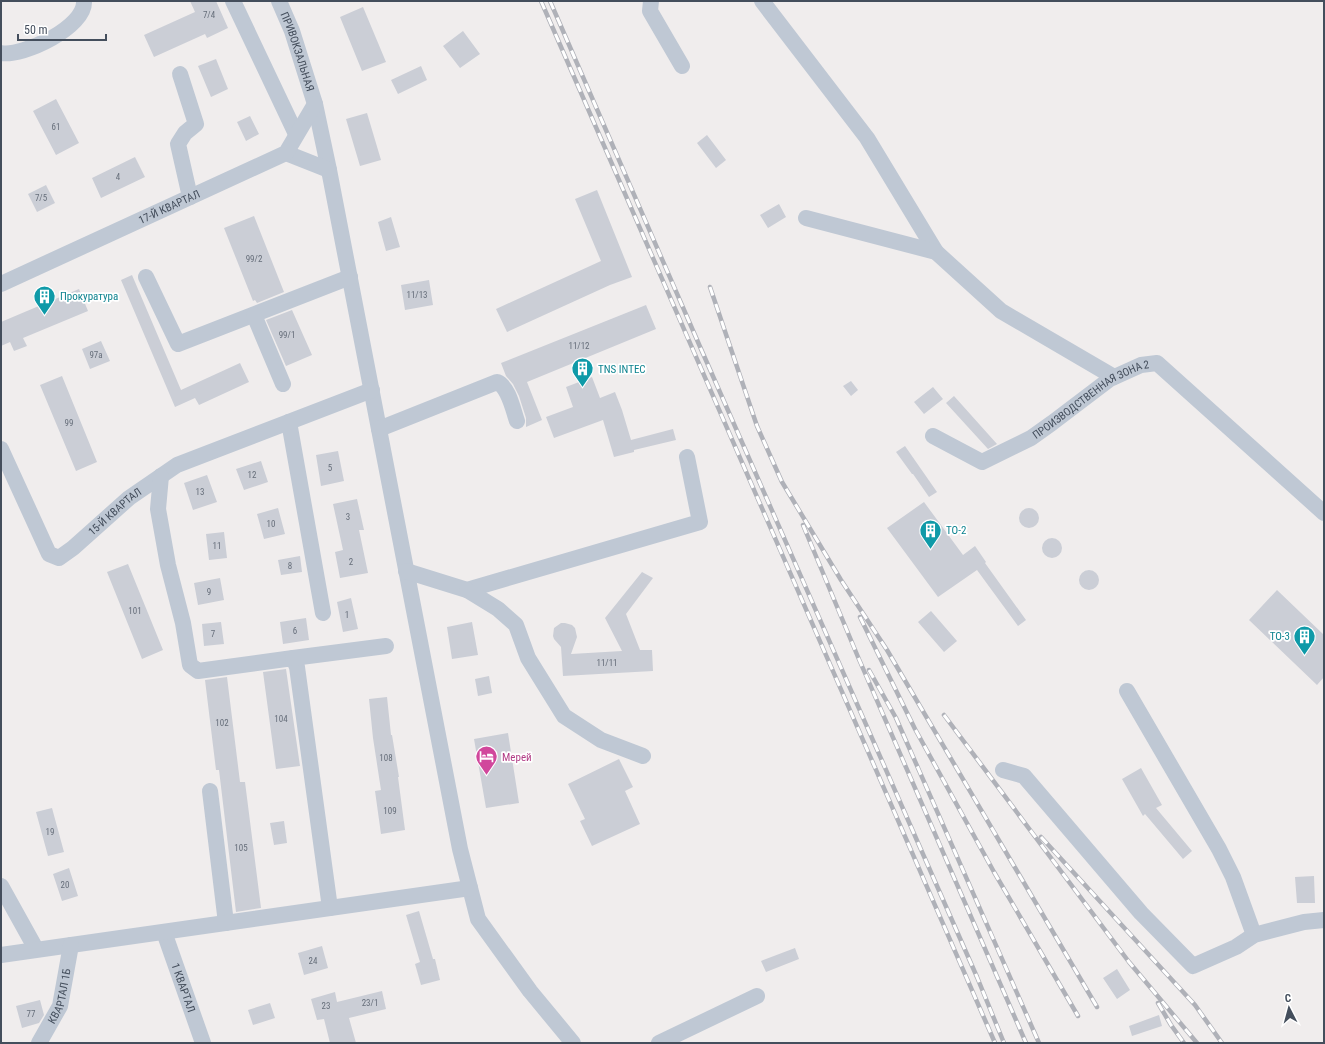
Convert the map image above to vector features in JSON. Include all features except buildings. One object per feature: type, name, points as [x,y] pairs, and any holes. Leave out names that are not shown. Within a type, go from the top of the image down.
[{"type":"street","points":[[1,53],[8,54],[46,42],[71,26],[84,7],[84,1]]},
{"type":"street","points":[[233,1],[296,134]]},
{"type":"street","name":"ПРИВОКЗАЛЬНАЯ","points":[[279,1],[292,31],[315,104],[372,390],[460,849],[478,919],[530,991],[573,1043]]},
{"type":"street","points":[[651,1],[650,11],[682,66]]},
{"type":"street","points":[[762,1],[867,138],[936,252],[1001,310],[1114,377]]},
{"type":"street","points":[[180,74],[196,124],[185,133],[178,144],[190,197]]},
{"type":"street","points":[[315,104],[286,153],[329,170]]},
{"type":"street","name":"17-Й КВАРТАЛ","points":[[1,284],[286,153]]},
{"type":"street","points":[[806,218],[936,252]]},
{"type":"street","points":[[146,277],[178,344],[350,278]]},
{"type":"street","points":[[254,315],[283,384]]},
{"type":"street","name":"ПРОИЗВОДСТВЕННАЯ ЗОНА 2","points":[[933,436],[982,462],[1030,438],[1114,377],[1141,364],[1157,363],[1324,513]]},
{"type":"street","points":[[379,429],[497,382],[502,384],[506,390],[516,421]]},
{"type":"street","name":"15-Й КВАРТАЛ","points":[[1,449],[49,554],[59,558],[73,548],[129,498],[177,465],[372,390]]},
{"type":"street","points":[[289,422],[323,613]]},
{"type":"street","points":[[467,590],[700,522],[687,457]]},
{"type":"street","points":[[161,476],[158,509],[168,565],[183,624],[190,665],[198,671],[386,646]]},
{"type":"street","points":[[406,572],[467,590],[498,609],[516,625],[528,658],[564,716],[601,740],[643,756]]},
{"type":"street","points":[[293,658],[297,667],[330,908]]},
{"type":"street","points":[[1127,691],[1219,849],[1233,877],[1254,934]]},
{"type":"street","points":[[1003,770],[1024,776],[1141,913],[1193,966],[1236,947],[1254,934],[1304,922],[1324,920]]},
{"type":"street","points":[[210,791],[226,923]]},
{"type":"street","points":[[1,886],[36,949]]},
{"type":"street","points":[[1,955],[470,888]]},
{"type":"street","name":"1 КВАРТАЛ","points":[[164,932],[203,1043]]},
{"type":"street","name":"КВАРТАЛ 1Б","points":[[39,1043],[60,1006],[71,945]]},
{"type":"street","points":[[658,1043],[757,996]]},
{"type":"railway","points":[[541,1],[995,1043]]},
{"type":"railway","points":[[550,1],[977,977],[1004,1043]]},
{"type":"railway","points":[[710,287],[757,426],[782,482],[841,580],[887,650],[1097,1007]]},
{"type":"railway","points":[[803,525],[858,657],[1026,1043]]},
{"type":"railway","points":[[860,617],[915,729],[994,872],[1078,1016]]},
{"type":"railway","points":[[869,670],[896,718],[1039,1043]]},
{"type":"railway","points":[[944,715],[1129,962],[1197,1043]]},
{"type":"railway","points":[[1041,837],[1195,1005],[1222,1043]]},
{"type":"railway","points":[[1158,1003],[1184,1043]]},
{"type":"place","name":"Прокуратура","points":[[45,316]]},
{"type":"place","name":"TNS INTEC","points":[[582,388]]},
{"type":"place","name":"ТО-2","points":[[931,550]]},
{"type":"place","name":"ТО-3","points":[[1305,656]]},
{"type":"place","name":"Мерей","points":[[487,776]]}]
